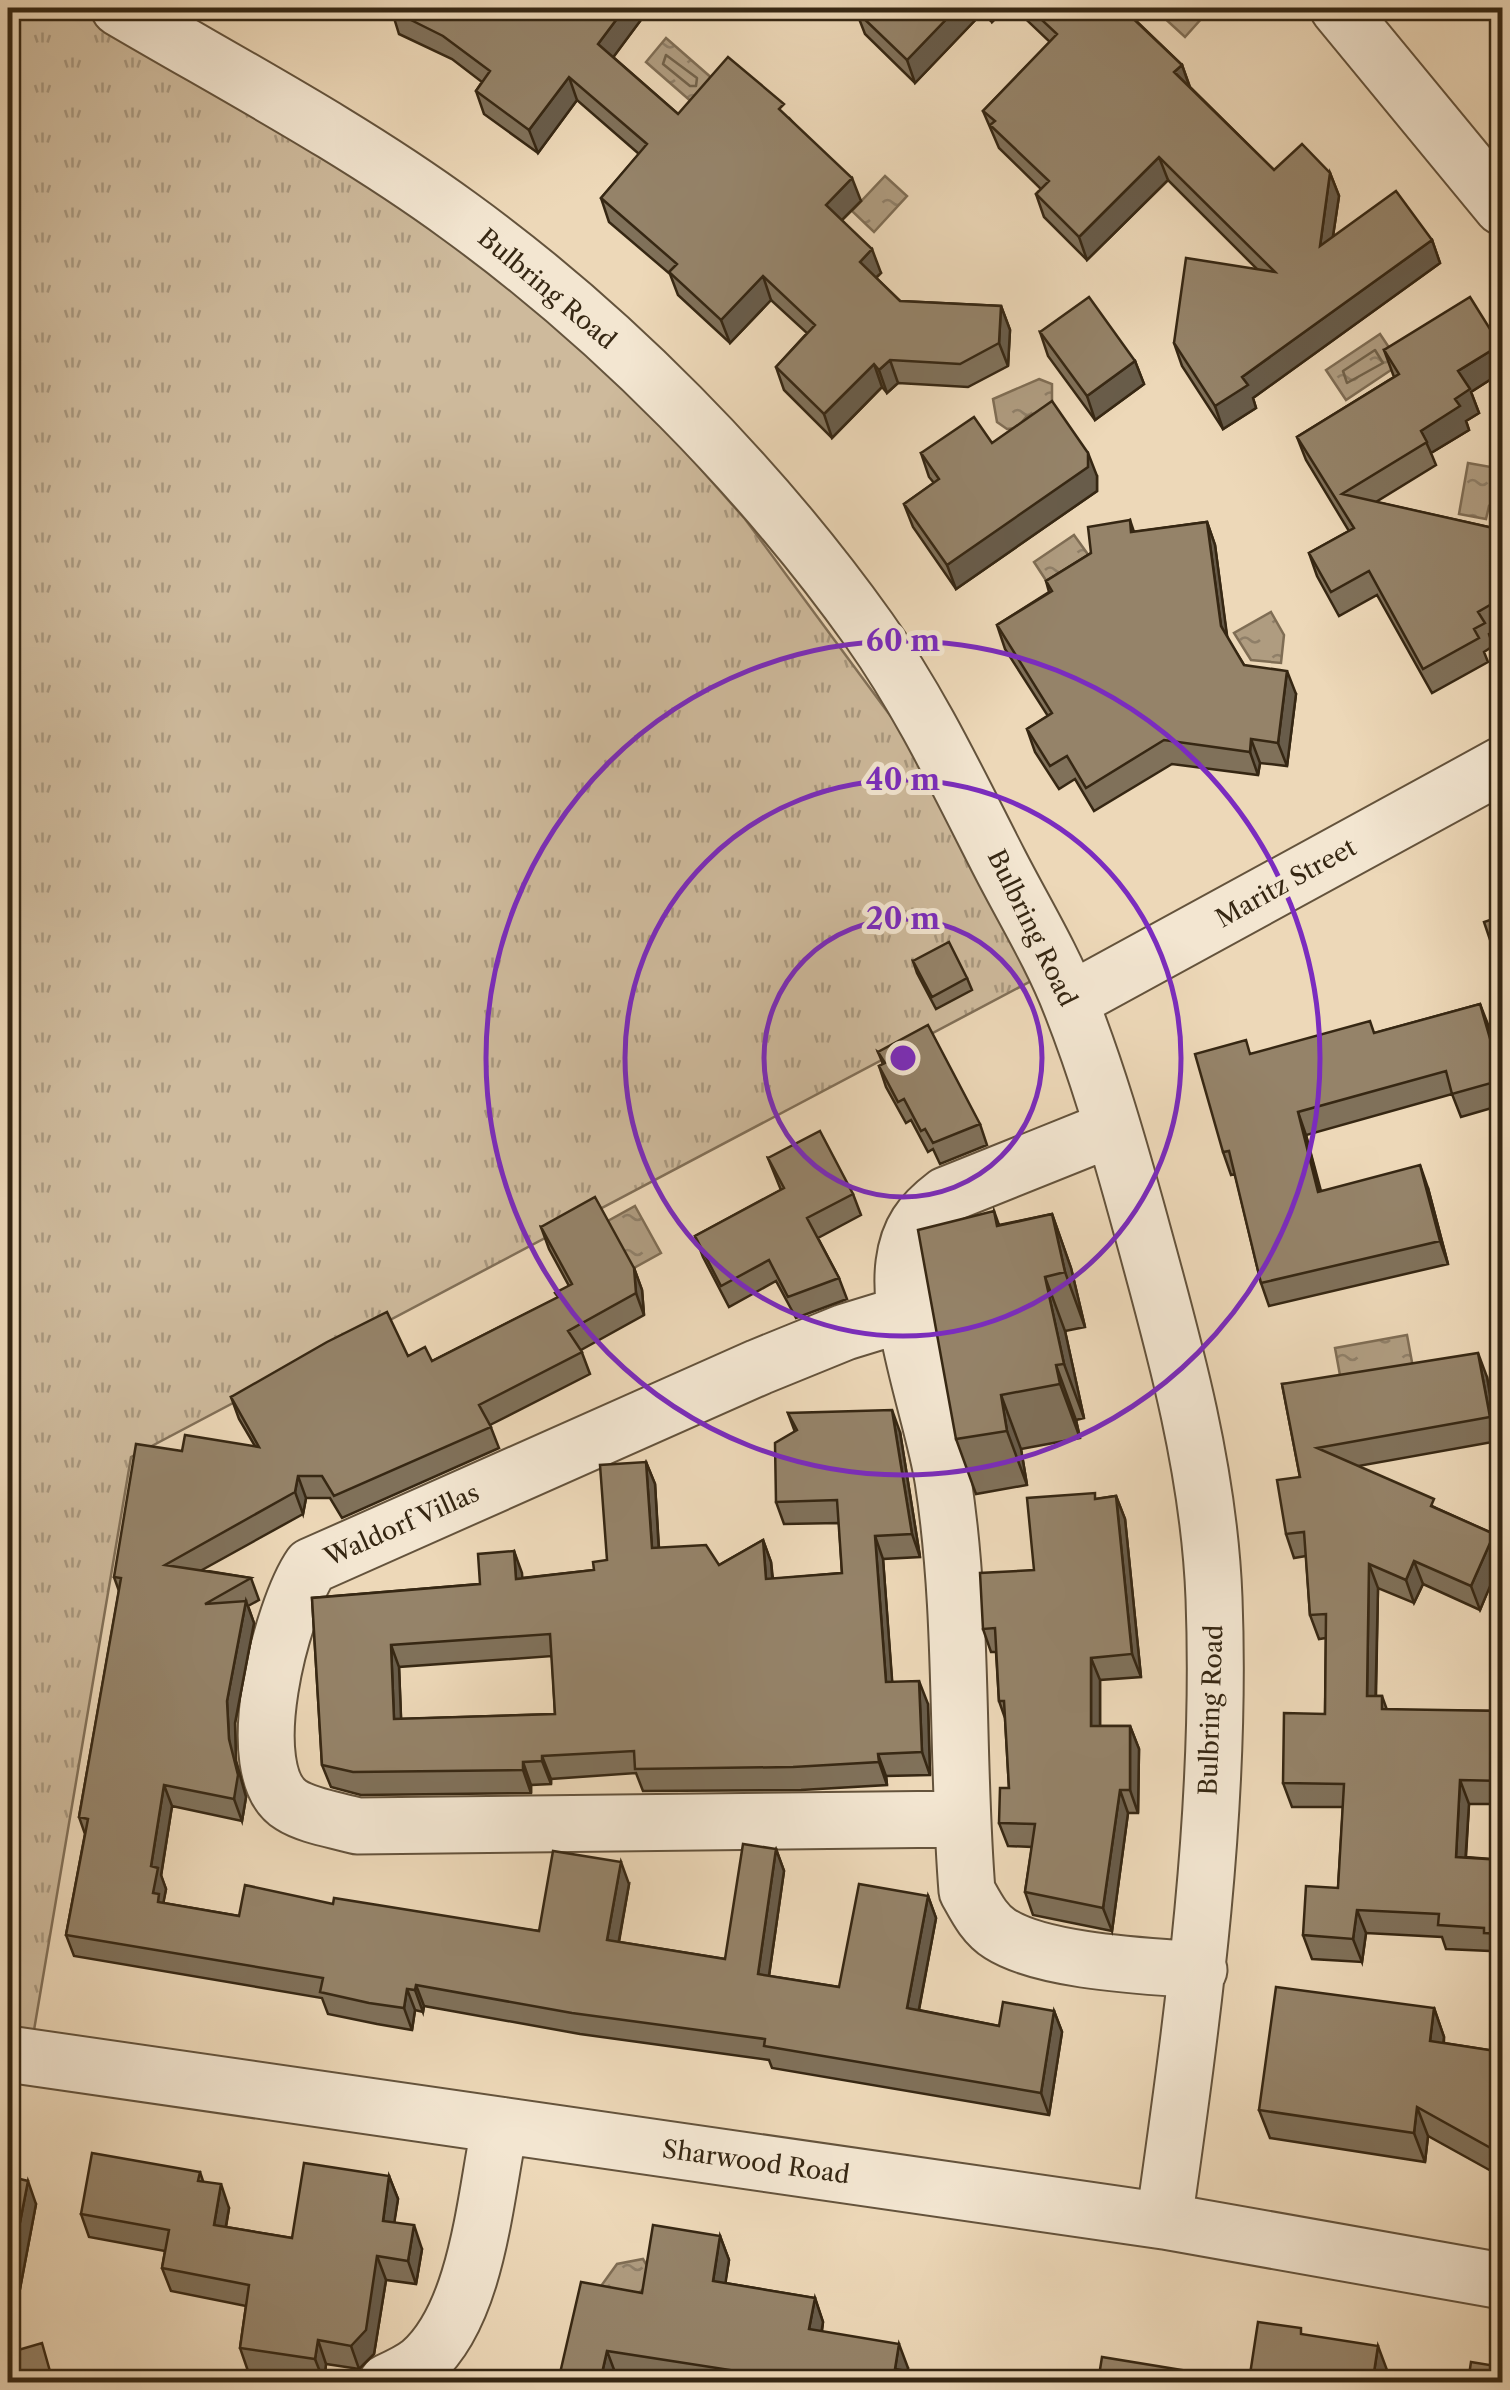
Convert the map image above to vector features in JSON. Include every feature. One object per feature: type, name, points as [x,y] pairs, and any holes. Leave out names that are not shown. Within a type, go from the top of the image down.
[{"type":"street","name":"Bulbring Road","points":[[118,8],[378,159],[464,219],[663,390],[797,538],[871,632],[936,739],[1070,1001],[1113,1128],[1171,1334],[1208,1514],[1214,1694],[1199,1970],[1164,2221]]},
{"type":"street","points":[[1338,8],[1502,207]]},
{"type":"street","name":"Maritz Street","points":[[1070,1001],[1502,765]]},
{"type":"street","points":[[1113,1128],[946,1195],[928,1208],[912,1228],[903,1266],[907,1314],[943,1482],[960,1686],[967,1891],[981,1916],[1000,1934],[1032,1946],[1116,1964],[1199,1970]]},
{"type":"street","name":"Waldorf Villas","points":[[907,1314],[845,1332],[758,1368],[311,1566],[287,1617],[263,1744],[276,1788],[290,1805],[357,1826],[962,1819]]},
{"type":"street","name":"Sharwood Road","points":[[8,2054],[1164,2221],[1502,2281]]},
{"type":"street","points":[[387,2382],[419,2365],[444,2337],[464,2296],[500,2124]]},
{"type":"green space","points":[[8,8],[77,8],[397,204],[504,283],[635,395],[745,519],[926,764],[1033,980],[131,1457],[31,2048],[8,2044]]},
{"type":"water","points":[[1168,8],[1211,8],[1185,37],[1161,15]]},
{"type":"water","points":[[666,38],[714,80],[694,104],[646,62]]},
{"type":"water","points":[[885,176],[907,196],[874,232],[852,211]]},
{"type":"water","points":[[1380,334],[1400,364],[1346,400],[1326,370]]},
{"type":"water","points":[[1039,379],[1052,384],[1052,406],[1026,417],[1017,428],[1007,429],[997,422],[993,399]]},
{"type":"water","points":[[1468,463],[1502,469],[1502,509],[1489,506],[1486,519],[1459,514]]},
{"type":"water","points":[[1074,535],[1092,560],[1051,588],[1034,562]]},
{"type":"water","points":[[1271,612],[1284,635],[1281,663],[1251,660],[1234,633]]},
{"type":"water","points":[[635,1206],[661,1253],[632,1269],[606,1222]]},
{"type":"water","points":[[1407,1335],[1416,1384],[1344,1397],[1335,1348]]},
{"type":"water","points":[[643,2259],[655,2279],[622,2307],[601,2286],[617,2264]]},
{"type":"building","points":[[392,8],[625,8],[598,44],[678,114],[728,57],[784,104],[779,109],[852,178],[826,205],[872,249],[860,262],[900,301],[1001,306],[999,343],[960,364],[890,360],[879,370],[874,364],[824,414],[776,367],[815,325],[763,276],[721,320],[669,272],[677,264],[601,198],[647,144],[569,77],[529,130],[476,91],[490,71],[443,36]]},
{"type":"building","points":[[957,8],[907,60],[856,11]]},
{"type":"building","points":[[1029,8],[1122,8],[1182,65],[1174,72],[1274,170],[1302,144],[1330,173],[1320,246],[1396,191],[1432,240],[1242,377],[1248,385],[1215,406],[1174,343],[1186,258],[1275,272],[1159,157],[1079,237],[1036,194],[1049,181],[990,125],[995,121],[983,111],[1057,34]]},
{"type":"building","points":[[1089,297],[1135,361],[1087,396],[1040,332]]},
{"type":"building","points":[[1470,297],[1500,345],[1458,371],[1470,389],[1455,399],[1460,406],[1421,431],[1427,442],[1342,494],[1502,530],[1502,598],[1478,612],[1485,623],[1474,629],[1479,638],[1423,669],[1369,571],[1331,592],[1309,553],[1354,528],[1297,437],[1399,374],[1384,350]]},
{"type":"building","points":[[1052,401],[1088,453],[1088,467],[947,565],[904,504],[939,479],[921,453],[974,417],[992,443]]},
{"type":"building","points":[[1130,520],[1131,532],[1207,522],[1221,626],[1244,665],[1287,671],[1278,743],[1251,739],[1250,752],[1164,740],[1086,788],[1067,756],[1050,766],[1027,729],[1052,713],[997,625],[1052,591],[1046,581],[1091,553],[1088,527]]},
{"type":"building","points":[[1502,916],[1502,975],[1484,922]]},
{"type":"building","points":[[949,942],[967,978],[932,997],[913,961]]},
{"type":"building","points":[[1480,1004],[1502,1080],[1452,1094],[1446,1071],[1298,1112],[1318,1192],[1420,1165],[1440,1241],[1261,1283],[1229,1151],[1223,1152],[1195,1054],[1246,1040],[1250,1054],[1370,1021],[1374,1033]]},
{"type":"building","points":[[928,1025],[980,1124],[933,1143],[925,1129],[921,1131],[904,1099],[898,1102],[879,1066],[885,1063],[878,1052]]},
{"type":"building","points":[[820,1131],[853,1194],[807,1218],[839,1278],[788,1297],[769,1260],[721,1286],[695,1236],[784,1188],[768,1158]]},
{"type":"building","points":[[595,1197],[634,1268],[636,1293],[568,1331],[582,1352],[479,1405],[491,1427],[334,1496],[322,1476],[298,1476],[295,1492],[165,1565],[251,1578],[205,1604],[246,1601],[227,1701],[229,1739],[238,1775],[234,1799],[164,1785],[151,1866],[158,1868],[153,1893],[159,1894],[158,1902],[239,1916],[245,1885],[333,1904],[334,1898],[539,1931],[553,1851],[621,1862],[607,1940],[725,1959],[743,1844],[776,1849],[758,1974],[839,1987],[859,1884],[928,1896],[907,2008],[999,2026],[1003,2002],[1054,2011],[1041,2093],[764,2046],[765,2039],[572,2013],[416,1985],[415,1990],[407,1989],[404,2008],[369,2003],[320,1992],[323,1978],[66,1935],[88,1819],[79,1817],[121,1578],[114,1577],[136,1444],[182,1451],[185,1435],[259,1447],[231,1397],[327,1342],[387,1312],[408,1356],[425,1347],[432,1361],[558,1297],[555,1293],[572,1284],[541,1227]]},
{"type":"building","points":[[994,1211],[997,1226],[1052,1214],[1065,1272],[1045,1277],[1064,1364],[1056,1365],[1060,1384],[1001,1395],[1007,1431],[956,1439],[918,1230]]},
{"type":"building","points":[[1478,1353],[1490,1417],[1317,1448],[1434,1499],[1431,1506],[1494,1534],[1471,1586],[1414,1561],[1406,1580],[1369,1564],[1367,1696],[1382,1696],[1382,1709],[1502,1711],[1502,1781],[1460,1780],[1456,1857],[1502,1860],[1502,1934],[1484,1933],[1484,1928],[1438,1925],[1439,1914],[1357,1910],[1353,1939],[1303,1935],[1306,1886],[1338,1888],[1344,1784],[1283,1783],[1284,1713],[1325,1714],[1326,1614],[1310,1615],[1304,1532],[1286,1534],[1277,1480],[1300,1477],[1282,1384]]},
{"type":"building","points":[[892,1410],[912,1534],[875,1536],[886,1682],[919,1681],[922,1752],[878,1754],[879,1762],[793,1767],[635,1769],[634,1751],[542,1756],[542,1761],[523,1762],[523,1770],[353,1772],[322,1765],[312,1598],[480,1584],[478,1554],[514,1551],[516,1579],[594,1570],[593,1562],[607,1560],[600,1465],[646,1462],[652,1548],[706,1545],[719,1565],[763,1540],[766,1579],[842,1573],[837,1500],[776,1502],[775,1443],[797,1430],[788,1413]],"holes":[[[550,1634],[555,1714],[394,1719],[391,1645]]]},
{"type":"building","points":[[1095,1493],[1095,1499],[1116,1496],[1132,1654],[1091,1658],[1091,1726],[1130,1726],[1130,1790],[1120,1790],[1103,1908],[1025,1892],[1035,1824],[999,1823],[1000,1788],[1009,1788],[1004,1701],[999,1701],[995,1628],[983,1629],[980,1573],[1034,1570],[1027,1498]]},
{"type":"building","points":[[1276,1987],[1434,2008],[1430,2041],[1502,2052],[1502,2146],[1498,2152],[1417,2107],[1414,2133],[1259,2110]]},
{"type":"building","points":[[92,2153],[200,2172],[198,2181],[221,2184],[214,2225],[292,2238],[304,2163],[389,2176],[383,2221],[414,2225],[408,2261],[377,2256],[366,2330],[351,2346],[318,2340],[315,2359],[240,2348],[249,2285],[162,2268],[169,2230],[81,2214]]},
{"type":"building","points":[[8,2176],[28,2181],[8,2284]]},
{"type":"building","points":[[653,2225],[720,2236],[713,2281],[815,2298],[809,2329],[899,2344],[895,2369],[956,2379],[955,2382],[728,2382],[730,2370],[607,2351],[600,2382],[558,2382],[581,2282],[642,2293]]},
{"type":"building","points":[[1258,2322],[1301,2328],[1301,2334],[1378,2346],[1373,2379],[1395,2382],[1098,2382],[1102,2357],[1249,2381]]},
{"type":"building","points":[[42,2343],[53,2382],[8,2382],[8,2353]]},
{"type":"building","points":[[1471,2362],[1502,2367],[1502,2382],[1468,2382]]}]
